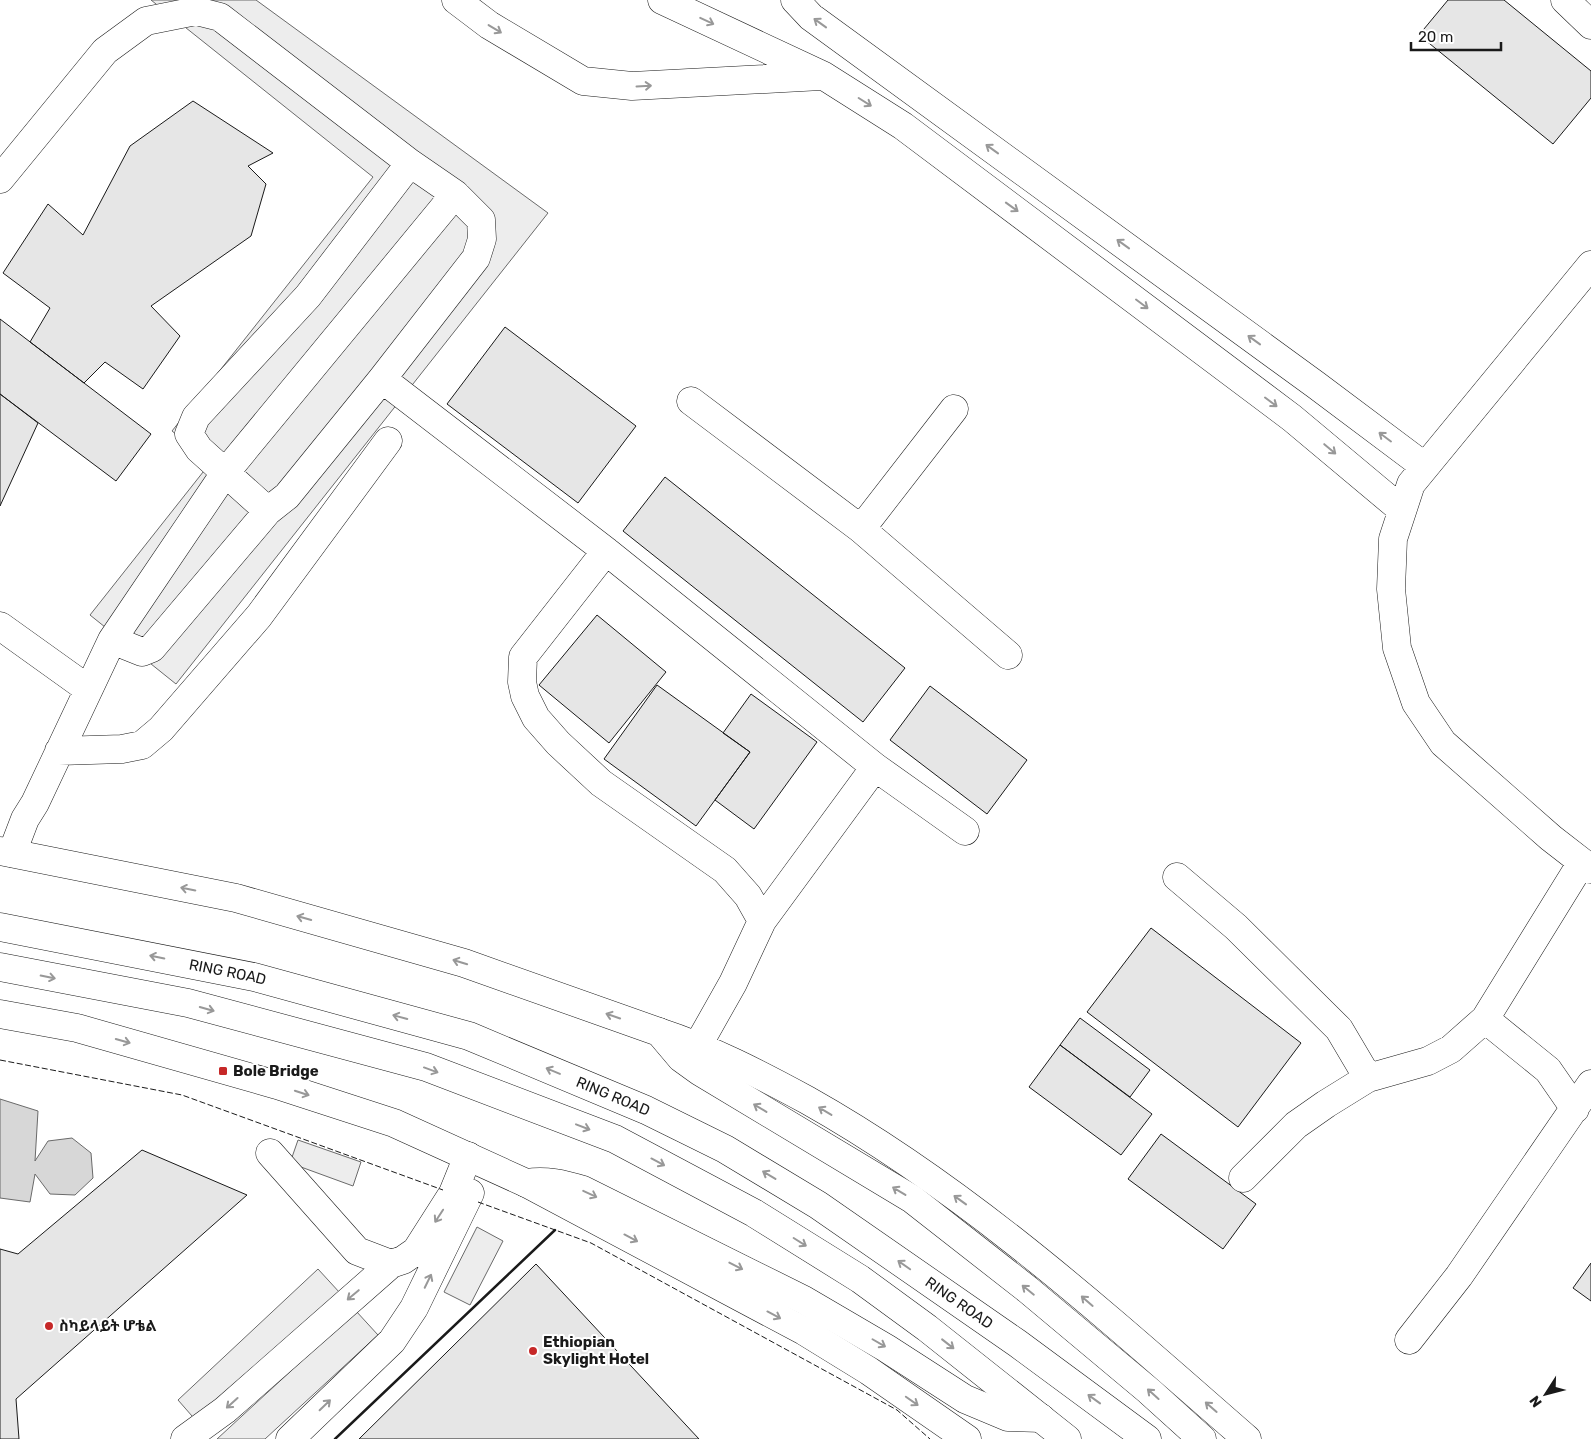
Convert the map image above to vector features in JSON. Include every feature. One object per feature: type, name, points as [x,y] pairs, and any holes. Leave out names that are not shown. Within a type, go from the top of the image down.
[{"type":"main road","points":[[456,0],[489,25],[583,80],[632,86],[824,76]]},
{"type":"main road","points":[[662,0],[824,76],[903,126],[1292,418],[1402,510]]},
{"type":"main road","points":[[795,0],[811,17],[1308,379],[1424,466]]},
{"type":"main road","points":[[1566,0],[1591,25]]},
{"type":"main road","points":[[0,179],[105,51],[146,20],[196,11],[220,17],[410,163],[455,194],[481,220],[480,251],[382,379],[287,496],[268,511],[152,648],[142,652],[112,640]]},
{"type":"main road","points":[[268,511],[199,449],[189,434],[196,416],[308,296],[410,163]]},
{"type":"main road","points":[[455,194],[225,473],[112,640],[59,751],[6,852],[236,898],[464,963],[698,1045],[759,1074],[892,1150],[1034,1255],[1247,1439]]},
{"type":"main road","points":[[1243,1178],[1296,1125],[1368,1078],[1428,1061],[1451,1048],[1485,1019],[1586,866],[1551,838],[1443,743],[1416,703],[1397,648],[1391,589],[1393,539],[1411,484],[1424,466],[1496,383],[1591,265]]},
{"type":"main road","points":[[382,379],[606,551],[875,767],[965,831]]},
{"type":"main road","points":[[691,402],[861,529],[1008,655]]},
{"type":"main road","points":[[861,529],[954,409]]},
{"type":"main road","points":[[59,751],[122,749],[142,745],[161,729],[259,616],[388,441]]},
{"type":"main road","points":[[606,551],[523,657],[522,682],[525,696],[536,718],[558,743],[601,783],[725,870],[748,896],[762,921]]},
{"type":"main road","points":[[0,626],[88,689]]},
{"type":"main road","points":[[698,1045],[733,983],[762,921],[875,767]]},
{"type":"main road","points":[[1177,877],[1236,927],[1339,1029],[1368,1078]]},
{"type":"main road","name":"RING ROAD","points":[[0,927],[254,977],[469,1036],[646,1110],[725,1149],[818,1205],[1016,1343],[1147,1439]]},
{"type":"main road","points":[[0,967],[188,1003],[426,1068],[615,1139],[754,1213],[860,1278],[927,1328],[1066,1439]]},
{"type":"main road","points":[[0,1014],[77,1028],[278,1085],[394,1123],[526,1182],[804,1330],[869,1371],[967,1439]]},
{"type":"main road","points":[[1485,1019],[1548,1070],[1575,1108]]},
{"type":"main road","points":[[659,1032],[681,1058],[699,1072],[912,1199],[1027,1289],[1149,1390],[1202,1439]]},
{"type":"main road","points":[[1409,1340],[1459,1276],[1591,1084]]},
{"type":"main road","points":[[270,1153],[357,1251],[391,1264]]},
{"type":"main road","points":[[185,1439],[225,1410],[391,1264],[403,1260],[416,1251],[475,1160]]},
{"type":"main road","points":[[290,1439],[392,1341],[414,1308],[468,1199],[475,1160]]},
{"type":"main road","points":[[526,1182],[541,1180],[561,1183],[583,1190],[804,1300],[886,1348],[965,1399],[1008,1417],[1042,1418]]},
{"type":"shaded area","points":[[151,0],[256,0],[548,213],[176,684],[90,615],[211,462],[172,431],[373,177]]},
{"type":"shaded area","points":[[0,1099],[38,1111],[35,1161],[48,1141],[72,1138],[91,1153],[93,1178],[75,1195],[50,1194],[35,1174],[30,1202],[0,1198]]},
{"type":"shaded area","points":[[298,1140],[361,1162],[353,1186],[290,1163]]},
{"type":"shaded area","points":[[477,1227],[503,1241],[470,1305],[444,1292]]},
{"type":"shaded area","points":[[318,1269],[340,1293],[199,1424],[178,1400]]},
{"type":"shaded area","points":[[356,1311],[378,1335],[265,1439],[217,1439]]},
{"type":"building","points":[[1448,0],[1504,0],[1591,71],[1591,98],[1553,144],[1419,35]]},
{"type":"building","points":[[193,101],[273,153],[248,166],[266,184],[251,236],[151,306],[180,336],[143,389],[105,362],[84,383],[30,342],[50,308],[3,273],[48,204],[83,235],[130,146]]},
{"type":"building","points":[[0,319],[151,434],[116,481],[0,394]]},
{"type":"building","points":[[505,327],[636,426],[578,503],[447,404]]},
{"type":"building","points":[[0,394],[38,423],[0,506]]},
{"type":"building","points":[[665,477],[905,668],[863,722],[623,531]]},
{"type":"building","points":[[597,615],[666,672],[609,743],[539,685]]},
{"type":"building","points":[[657,685],[750,752],[696,826],[604,759]]},
{"type":"building","points":[[930,686],[1027,760],[987,814],[890,740]]},
{"type":"building","points":[[751,694],[817,742],[754,829],[715,800],[750,752],[723,733]]},
{"type":"building","points":[[1151,928],[1301,1043],[1238,1127],[1087,1012]]},
{"type":"building","points":[[1080,1018],[1150,1070],[1130,1097],[1060,1045]]},
{"type":"building","points":[[1060,1045],[1152,1114],[1121,1155],[1029,1087]]},
{"type":"building","points":[[1161,1134],[1256,1204],[1223,1249],[1128,1179]]},
{"type":"building","name":"ስካይላይት ሆቴል","points":[[142,1150],[247,1195],[16,1399],[19,1439],[0,1439],[0,1249],[18,1254]]},
{"type":"building","points":[[1591,1263],[1591,1301],[1573,1288]]},
{"type":"building","name":"Ethiopian Skylight Hotel","points":[[536,1264],[699,1439],[359,1439]]},
{"type":"fence","points":[[0,1060],[182,1095],[443,1190]]},
{"type":"fence","points":[[478,1202],[591,1243],[897,1410],[930,1439]]},
{"type":"wall","points":[[335,1439],[555,1230]]},
{"type":"place","name":"Bole Bridge","points":[[223,1071]]},
{"type":"place","name":"ስካይላይት ሆቴል","points":[[49,1326]]},
{"type":"place","name":"Ethiopian Skylight Hotel","points":[[533,1351]]}]
